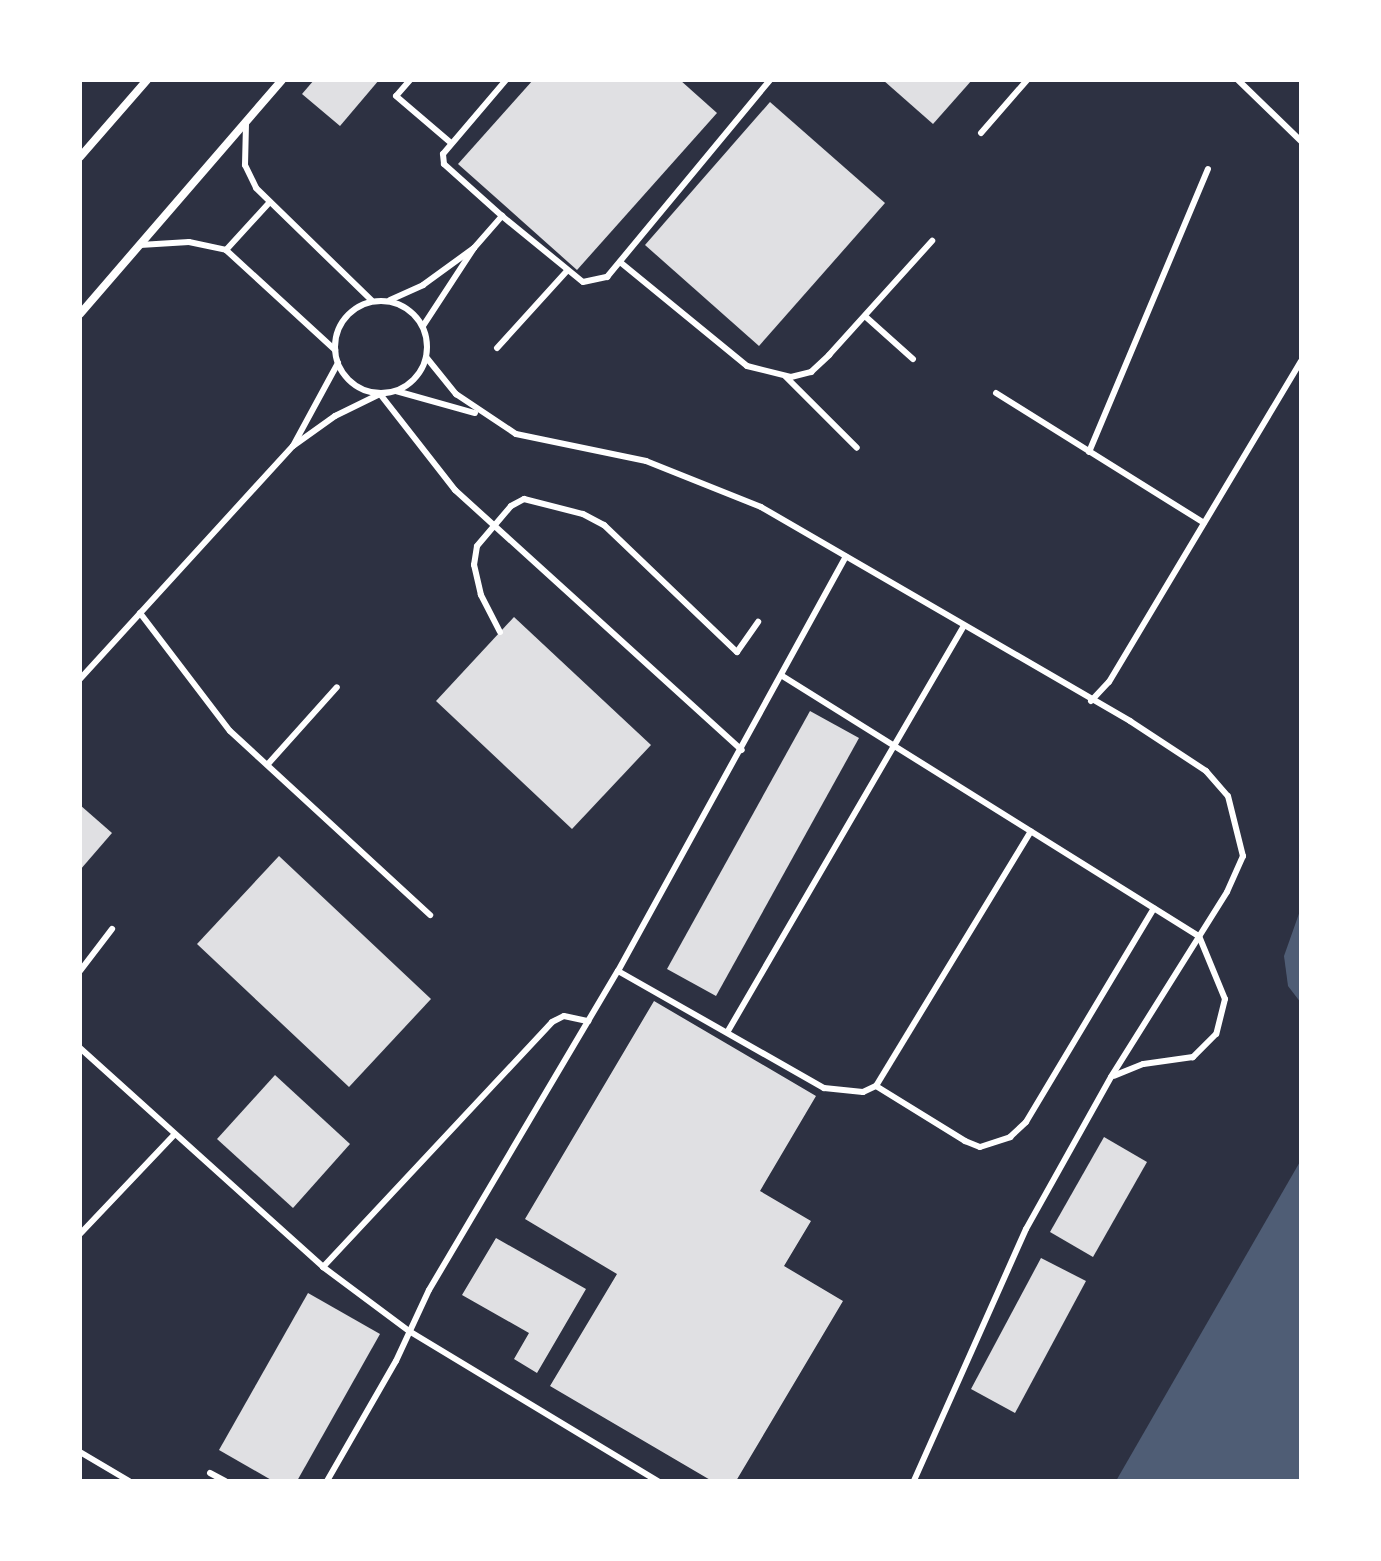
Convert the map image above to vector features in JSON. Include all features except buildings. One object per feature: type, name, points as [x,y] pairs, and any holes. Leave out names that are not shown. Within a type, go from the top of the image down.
[{"type":"street","points":[[80,157],[147,80]]},
{"type":"street","points":[[80,314],[282,80]]},
{"type":"lane","points":[[410,80],[396,96],[451,143]]},
{"type":"lane","points":[[506,80],[451,143],[444,164],[566,272],[595,283],[620,262],[770,80]]},
{"type":"lane","points":[[981,133],[1027,80]]},
{"type":"lane","points":[[1238,80],[1301,141]]},
{"type":"lane","points":[[246,124],[245,165],[268,204],[372,301]]},
{"type":"lane","points":[[1089,452],[1208,169]]},
{"type":"lane","points":[[226,250],[268,204]]},
{"type":"lane","points":[[423,326],[474,248],[502,216]]},
{"type":"lane","points":[[620,262],[747,366],[786,377],[811,372],[866,317],[932,241]]},
{"type":"lane","points":[[140,245],[189,242],[226,250],[335,350]]},
{"type":"lane","points":[[474,248],[423,285],[387,301],[372,301],[347,315],[335,350],[338,363],[351,383],[380,394],[455,490],[492,526],[742,750]]},
{"type":"lane","points":[[497,348],[566,272]]},
{"type":"lane","points":[[80,679],[293,446],[335,416],[410,383],[426,357],[423,326],[414,314],[387,301]]},
{"type":"lane","points":[[866,317],[913,359]]},
{"type":"lane","points":[[426,357],[482,416]]},
{"type":"lane","points":[[1091,701],[1109,682],[1301,361]]},
{"type":"lane","points":[[293,446],[338,363]]},
{"type":"lane","points":[[786,377],[857,448]]},
{"type":"lane","points":[[396,391],[482,416],[516,434],[646,461],[761,507],[1206,771],[1228,796],[1243,856],[1199,936],[1111,1077],[1026,1229],[914,1481]]},
{"type":"lane","points":[[996,393],[1204,523]]},
{"type":"lane","points":[[500,632],[481,595],[474,565],[477,546],[492,526],[524,499],[583,514],[604,525],[737,652],[758,622]]},
{"type":"lane","points":[[327,1481],[409,1331],[784,677],[846,557]]},
{"type":"lane","points":[[140,613],[230,731],[430,915]]},
{"type":"lane","points":[[728,1031],[897,748],[964,626]]},
{"type":"lane","points":[[784,677],[1199,936],[1225,999],[1216,1034],[1193,1057],[1143,1064],[1111,1077]]},
{"type":"lane","points":[[268,764],[337,687]]},
{"type":"lane","points":[[876,1086],[1031,831]]},
{"type":"lane","points":[[618,971],[824,1088],[845,1093],[876,1086],[965,1141],[980,1147],[1010,1137],[1026,1122],[1154,908]]},
{"type":"lane","points":[[80,971],[112,929]]},
{"type":"lane","points":[[323,1267],[552,1022],[564,1016],[588,1021]]},
{"type":"lane","points":[[80,1048],[323,1267],[409,1331],[658,1481]]},
{"type":"lane","points":[[80,1234],[174,1135]]},
{"type":"lane","points":[[80,1452],[129,1481]]},
{"type":"lane","points":[[210,1473],[225,1481]]},
{"type":"water","points":[[1301,908],[1301,1003],[1288,986],[1284,956]]},
{"type":"water","points":[[1301,1160],[1301,1481],[1116,1481]]}]
